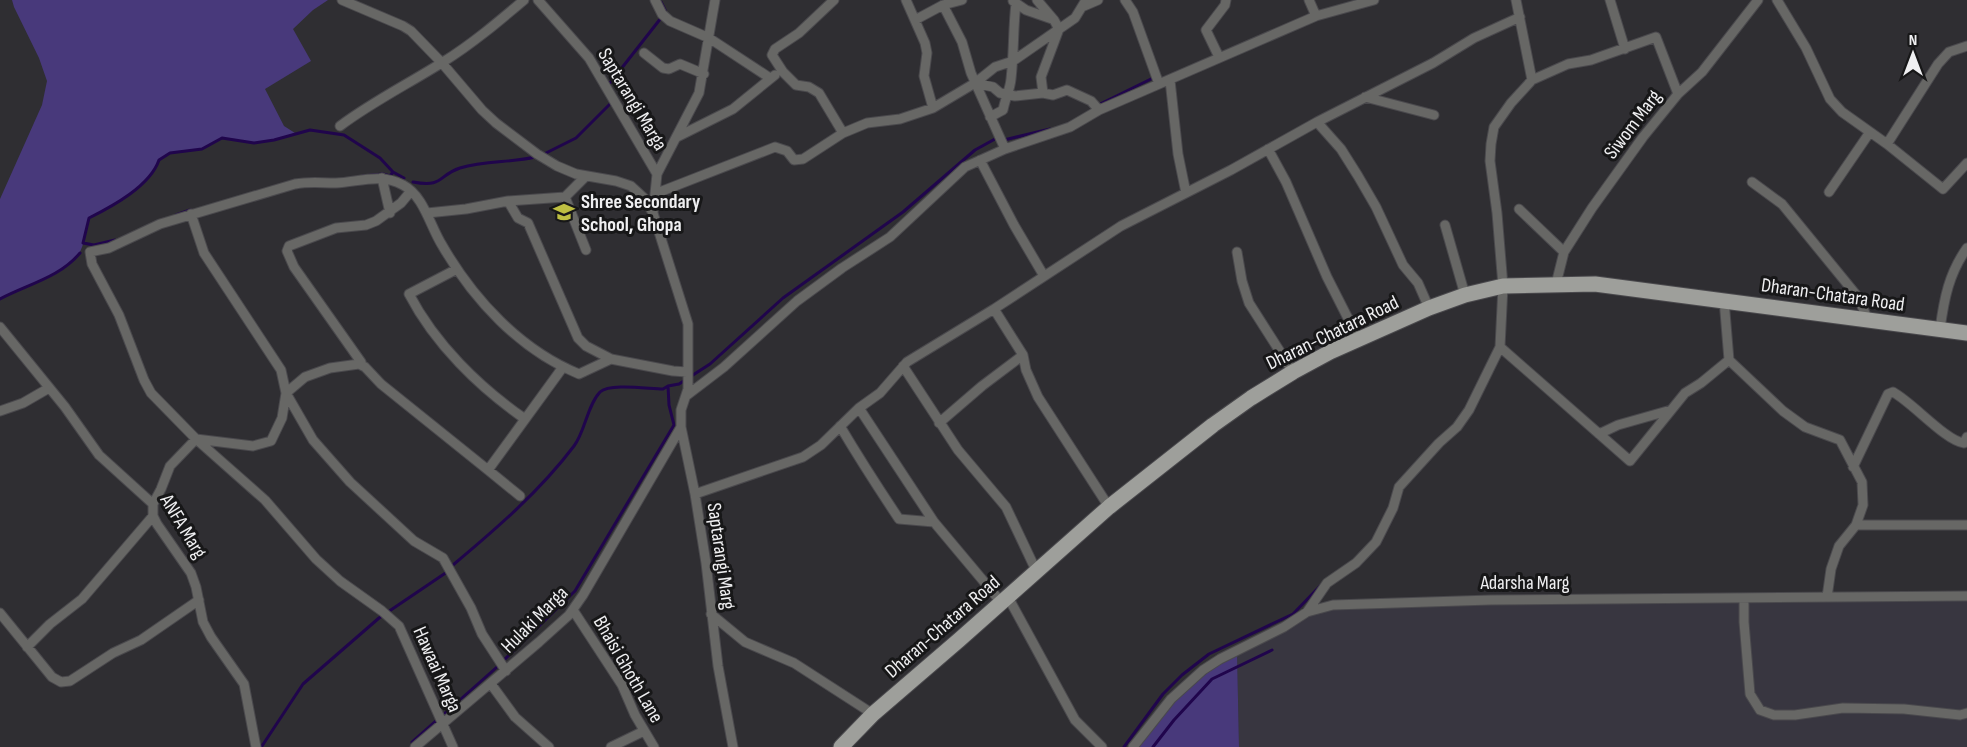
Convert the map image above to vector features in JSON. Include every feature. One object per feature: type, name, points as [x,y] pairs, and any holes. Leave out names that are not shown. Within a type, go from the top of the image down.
[{"type":"main road","name":"Dharan-Chatara Road","points":[[845,746],[873,714],[1109,507],[1221,419],[1293,372],[1330,352],[1429,308],[1503,285],[1595,284],[1967,333]]},
{"type":"street","points":[[342,0],[403,26],[411,32],[442,63],[482,110],[541,156],[576,174],[631,186],[644,198],[653,213]]},
{"type":"street","points":[[340,126],[442,63],[483,34],[524,0]]},
{"type":"street","name":"Saptarangi Marga","points":[[538,0],[589,58],[657,174],[657,193],[653,213],[688,324],[687,375]]},
{"type":"street","points":[[655,0],[662,14],[670,21],[709,38],[770,78]]},
{"type":"street","points":[[657,174],[699,93],[715,0]]},
{"type":"street","points":[[834,0],[799,33],[775,49],[772,55],[783,72],[796,85],[809,87],[819,93],[843,133]]},
{"type":"street","points":[[906,0],[925,43],[927,53],[924,76],[933,108]]},
{"type":"street","points":[[915,20],[943,5],[962,0]]},
{"type":"street","points":[[1037,0],[1059,29]]},
{"type":"street","points":[[657,193],[775,147],[786,151],[794,159],[803,159],[843,133],[867,123],[900,119],[933,108],[975,83],[995,67],[1013,61],[1076,18],[1085,3],[1098,0]]},
{"type":"street","points":[[1125,0],[1133,12],[1159,84]]},
{"type":"street","points":[[1219,57],[1206,30],[1225,5],[1226,0]]},
{"type":"street","points":[[1309,0],[1316,16]]},
{"type":"street","points":[[687,393],[724,367],[797,301],[890,237],[966,167],[1005,149],[1070,127],[1099,110],[1316,16],[1374,0]]},
{"type":"street","points":[[1516,0],[1532,80]]},
{"type":"street","points":[[1610,0],[1625,49]]},
{"type":"street","name":"Siwom Marg","points":[[1556,284],[1564,252],[1630,154],[1678,94],[1702,72],[1758,0]]},
{"type":"street","points":[[1777,0],[1806,48],[1830,99],[1842,112],[1887,144],[1943,189],[1967,163]]},
{"type":"street","points":[[990,117],[1003,110],[1009,95],[1013,61],[1014,2],[1026,10],[1054,20]]},
{"type":"street","points":[[943,5],[962,42],[975,83],[1005,149]]},
{"type":"street","points":[[695,494],[803,458],[821,445],[859,408],[880,393],[903,366],[1121,226],[1433,63],[1474,38],[1520,17]]},
{"type":"street","points":[[1043,93],[1041,76],[1059,29]]},
{"type":"street","points":[[1307,612],[1328,583],[1356,563],[1376,542],[1393,508],[1399,487],[1456,427],[1469,410],[1500,347],[1503,285],[1490,161],[1494,127],[1511,103],[1532,80],[1568,64],[1592,60],[1656,37],[1678,94]]},
{"type":"street","points":[[1887,144],[1938,64],[1949,52],[1967,46]]},
{"type":"street","points":[[644,53],[663,68],[669,69],[680,64],[704,74]]},
{"type":"street","points":[[677,137],[733,109],[770,78],[783,72]]},
{"type":"street","points":[[1170,80],[1178,154],[1186,193]]},
{"type":"street","points":[[975,83],[1015,96],[1043,93],[1053,95],[1067,90],[1091,101],[1099,110]]},
{"type":"street","points":[[1365,97],[1434,116]]},
{"type":"street","points":[[1317,122],[1341,149],[1358,176],[1376,207],[1403,265],[1418,283],[1429,308]]},
{"type":"street","points":[[1829,192],[1870,132]]},
{"type":"street","points":[[1268,149],[1286,182],[1327,277],[1359,340]]},
{"type":"street","points":[[980,159],[1014,225],[1044,276]]},
{"type":"street","points":[[427,213],[508,201],[566,197],[586,176]]},
{"type":"street","points":[[382,178],[390,213]]},
{"type":"street","points":[[520,496],[359,364],[330,368],[305,376],[286,393],[282,418],[271,441],[252,446],[196,439],[152,393],[144,380],[119,315],[92,264],[90,252],[109,248],[160,224],[295,184],[382,178],[405,185],[411,191],[427,213],[438,239],[457,269],[500,321],[522,340],[564,368],[579,374],[611,359]]},
{"type":"street","points":[[1752,182],[1782,204],[1858,297],[1868,320]]},
{"type":"street","points":[[359,364],[361,362],[294,267],[287,251],[289,246],[336,228],[366,225],[390,213],[411,191]]},
{"type":"street","points":[[566,197],[586,250]]},
{"type":"street","points":[[508,201],[518,218],[528,224],[578,338],[586,346],[611,359],[687,375]]},
{"type":"street","points":[[1519,209],[1564,252]]},
{"type":"street","points":[[191,214],[204,253],[281,370],[286,393],[313,440],[351,482],[414,541],[443,558],[471,608],[482,634],[506,671]]},
{"type":"street","points":[[1445,225],[1465,295]]},
{"type":"street","points":[[1940,329],[1949,279],[1967,248]]},
{"type":"street","points":[[1237,252],[1242,282],[1249,303],[1293,372]]},
{"type":"street","points":[[457,269],[409,294],[422,317],[452,354],[481,383],[525,419]]},
{"type":"street","points":[[1724,300],[1728,360],[1784,411],[1805,426],[1840,440],[1862,482],[1863,505],[1856,525],[1839,546],[1831,569],[1827,597]]},
{"type":"street","points":[[994,309],[1023,355],[1026,370],[1038,397],[1109,507]]},
{"type":"street","name":"ANFA Marg","points":[[0,327],[99,455],[153,504],[153,516],[157,524],[191,573],[203,622],[244,684],[256,747]]},
{"type":"street","points":[[1500,347],[1630,461],[1685,393],[1701,383],[1728,360]]},
{"type":"street","points":[[939,423],[1023,355]]},
{"type":"street","points":[[903,366],[958,450],[1006,507],[1037,570]]},
{"type":"street","points":[[488,470],[564,368]]},
{"type":"street","name":"Saptarangi Marg","points":[[687,375],[687,393],[681,410],[681,426],[695,494],[718,666],[733,747]]},
{"type":"street","points":[[0,411],[23,403],[49,388]]},
{"type":"street","points":[[1853,466],[1888,394],[1893,392],[1905,399],[1950,437],[1960,443],[1964,443],[1967,437]]},
{"type":"street","points":[[859,408],[934,522],[1004,600],[1075,720],[1102,747]]},
{"type":"street","points":[[1599,434],[1618,425],[1671,410]]},
{"type":"street","name":"Hulaki Marga","points":[[415,747],[506,671],[573,610],[681,426]]},
{"type":"street","points":[[840,426],[868,474],[878,485],[899,519],[934,522]]},
{"type":"street","points":[[153,504],[170,466],[196,439]]},
{"type":"street","name":"Hawaai Marga","points":[[196,439],[265,500],[316,559],[340,581],[399,626],[453,747]]},
{"type":"street","points":[[27,646],[82,599],[153,516]]},
{"type":"street","points":[[1856,525],[1967,525]]},
{"type":"street","name":"Adarsha Marg","points":[[1133,747],[1172,699],[1203,670],[1284,627],[1307,612],[1333,605],[1744,598],[1967,597]]},
{"type":"street","points":[[1744,598],[1750,694],[1760,710],[1774,715],[1795,715],[1843,708],[1904,709],[1963,714],[1967,724]]},
{"type":"street","points":[[0,613],[52,677],[61,682],[70,681],[112,653],[141,639],[199,600]]},
{"type":"street","name":"Bhaisi Ghoth Lane","points":[[573,610],[622,685],[654,747]]},
{"type":"street","points":[[711,614],[745,642],[794,663],[873,714]]},
{"type":"street","points":[[491,684],[515,717],[549,747]]},
{"type":"street","points":[[611,747],[644,731]]},
{"type":"shaded area","points":[[12,0],[328,0],[313,10],[293,29],[311,61],[265,89],[284,126],[295,133],[274,140],[254,143],[222,138],[202,149],[170,153],[159,160],[139,187],[89,218],[82,247],[72,263],[53,275],[0,299],[0,199],[42,105],[47,81]]},
{"type":"shaded area","points":[[1967,596],[1967,747],[1239,747],[1237,651],[1307,612],[1333,605]]},
{"type":"shaded area","points":[[1237,651],[1239,747],[1133,747],[1187,683]]},
{"type":"waterway","points":[[661,2],[665,10]]},
{"type":"waterway","points":[[610,83],[661,18]]},
{"type":"waterway","points":[[1098,105],[1153,78]]},
{"type":"waterway","points":[[542,155],[576,138],[611,103]]},
{"type":"waterway","points":[[1004,140],[1050,129]]},
{"type":"waterway","points":[[115,240],[94,245],[83,243],[89,218],[139,187],[148,178],[159,160],[170,153],[202,149],[222,138],[254,143],[310,130],[344,135],[380,158],[393,172],[404,178]]},
{"type":"waterway","points":[[453,565],[517,509],[561,463],[578,440],[592,404],[600,392],[621,387],[663,389],[679,384],[710,364],[783,298],[903,212],[975,150],[995,139]]},
{"type":"waterway","points":[[413,182],[436,182],[453,171],[469,165],[535,157]]},
{"type":"waterway","points":[[363,176],[383,174],[390,176],[393,172]]},
{"type":"waterway","points":[[176,215],[190,210]]},
{"type":"waterway","points":[[0,299],[53,275],[72,262],[80,253]]},
{"type":"waterway","points":[[503,661],[575,591],[674,425],[669,405],[668,386]]},
{"type":"waterway","points":[[262,746],[303,684],[379,618],[447,572]]},
{"type":"waterway","points":[[1124,747],[1163,694],[1182,675],[1209,654],[1293,614],[1321,585]]},
{"type":"waterway","points":[[1153,747],[1174,720],[1212,679],[1272,650]]},
{"type":"waterway","points":[[444,714],[497,667]]},
{"type":"waterway","points":[[412,742],[438,719]]},
{"type":"place","name":"Shree Secondary School, Ghopa","points":[[564,212]]}]
